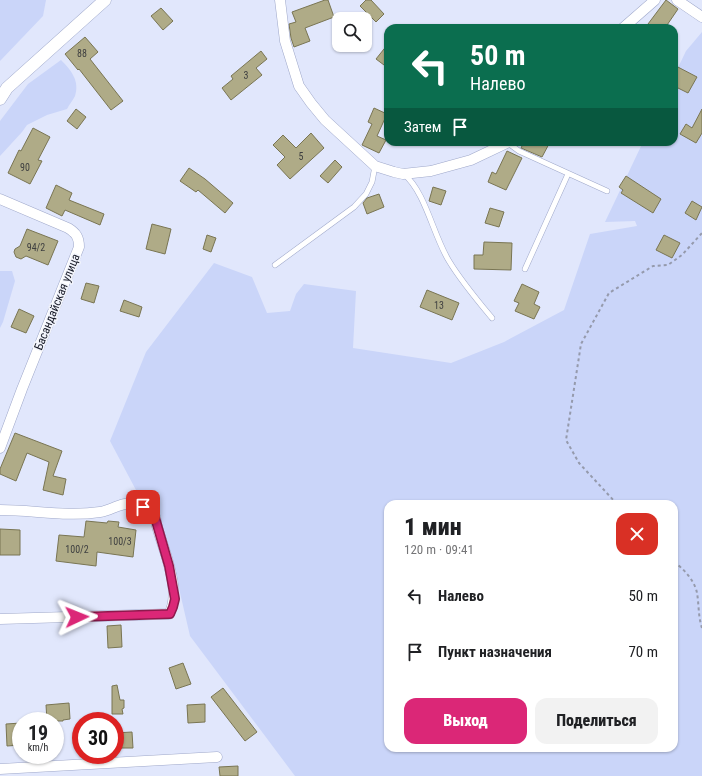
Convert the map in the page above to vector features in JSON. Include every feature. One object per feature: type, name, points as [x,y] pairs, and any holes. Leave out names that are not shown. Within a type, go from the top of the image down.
[{"type":"street","points":[[0,100],[7,88],[105,0]]},
{"type":"street","points":[[280,0],[285,41],[299,86],[325,120],[375,166],[404,174],[431,171],[471,160],[500,146]]},
{"type":"street","points":[[628,24],[655,0]]},
{"type":"street","points":[[677,0],[702,17]]},
{"type":"street","name":"Басандайская улица","points":[[0,199],[68,228],[76,233],[79,239],[79,247],[0,448]]},
{"type":"street","points":[[0,510],[80,514],[102,512],[126,504],[136,504],[143,507],[154,514],[169,566],[175,599],[170,614],[0,619]]},
{"type":"street","points":[[0,769],[217,757]]},
{"type":"lane","points":[[513,146],[519,151],[607,191]]},
{"type":"lane","points":[[275,265],[354,206],[366,194],[372,182],[375,166]]},
{"type":"lane","points":[[404,174],[412,181],[418,190],[438,241],[449,262],[492,318]]},
{"type":"lane","points":[[525,269],[568,174]]},
{"type":"path","points":[[613,500],[579,462],[566,440],[581,344],[609,293],[653,266],[668,265],[682,255],[702,233]]},
{"type":"path","points":[[678,565],[684,569],[696,590],[702,628]]},
{"type":"shaded area","points":[[0,0],[46,0],[43,16],[0,61]]},
{"type":"shaded area","points":[[702,32],[702,776],[295,776],[190,636],[172,558],[110,441],[146,352],[214,263],[252,277],[267,313],[290,311],[296,294],[304,284],[356,291],[353,348],[451,363],[504,342],[564,310],[590,234],[637,226],[635,221],[605,222],[641,146],[678,146],[678,68],[686,51]]},
{"type":"shaded area","points":[[61,60],[74,76],[76,85],[75,96],[67,109],[47,115],[27,125],[0,156],[0,121],[28,84]]},
{"type":"shaded area","points":[[0,271],[12,271],[15,281],[0,328]]},
{"type":"building","points":[[328,0],[332,12],[332,18],[305,28],[310,41],[294,47],[289,24],[296,22],[292,12]]},
{"type":"building","points":[[366,0],[371,0],[384,14],[376,22],[372,18],[372,12],[366,12],[360,6]]},
{"type":"building","points":[[666,0],[678,9],[668,24],[648,24]]},
{"type":"building","points":[[161,8],[173,21],[163,30],[151,16]]},
{"type":"building","points":[[85,37],[98,52],[90,59],[123,101],[111,110],[79,69],[78,70],[65,54]]},
{"type":"building","points":[[384,49],[384,65],[376,59]]},
{"type":"building","points":[[261,51],[267,59],[256,68],[262,75],[231,100],[222,88],[233,79],[231,76]]},
{"type":"building","points":[[678,67],[697,77],[688,93],[678,88]]},
{"type":"building","points":[[374,108],[384,113],[384,121],[377,136],[384,139],[384,144],[379,153],[362,145],[372,124],[368,122]]},
{"type":"building","points":[[76,109],[86,117],[77,129],[67,121]]},
{"type":"building","points":[[702,109],[702,133],[696,143],[680,134],[686,124],[692,128]]},
{"type":"building","points":[[33,128],[50,137],[38,160],[42,161],[30,184],[8,173],[19,150],[21,151]]},
{"type":"building","points":[[311,133],[324,148],[290,179],[277,165],[285,157],[273,145],[283,135],[296,148]]},
{"type":"building","points":[[522,146],[548,146],[542,157],[521,148]]},
{"type":"building","points":[[507,151],[522,158],[506,190],[488,182],[492,172],[496,174]]},
{"type":"building","points":[[335,160],[342,167],[328,183],[320,176]]},
{"type":"building","points":[[189,168],[205,179],[233,203],[225,213],[198,190],[196,192],[180,181]]},
{"type":"building","points":[[626,176],[661,199],[653,213],[621,193],[623,190],[619,187]]},
{"type":"building","points":[[56,185],[72,193],[69,200],[104,214],[100,225],[65,210],[62,216],[46,208]]},
{"type":"building","points":[[433,187],[446,191],[441,205],[429,201]]},
{"type":"building","points":[[379,194],[384,207],[367,214],[363,203],[367,198]]},
{"type":"building","points":[[692,201],[702,207],[696,220],[685,213]]},
{"type":"building","points":[[490,208],[504,212],[499,227],[485,223]]},
{"type":"building","points":[[152,224],[171,229],[165,254],[146,249]]},
{"type":"building","points":[[27,229],[58,241],[48,265],[26,256],[21,259],[16,257],[14,252],[15,249],[20,246]]},
{"type":"building","points":[[207,235],[216,238],[211,252],[203,249]]},
{"type":"building","points":[[664,235],[680,243],[672,258],[656,250]]},
{"type":"building","points":[[484,242],[512,243],[511,270],[474,269],[474,255],[483,255]]},
{"type":"building","points":[[86,283],[99,286],[94,303],[81,299]]},
{"type":"building","points":[[522,284],[539,292],[534,304],[540,307],[534,319],[515,311],[519,303],[514,301]]},
{"type":"building","points":[[427,290],[459,303],[452,320],[420,307]]},
{"type":"building","points":[[124,300],[142,307],[139,317],[120,311]]},
{"type":"building","points":[[19,309],[34,316],[26,333],[11,327]]},
{"type":"building","points":[[15,433],[62,451],[53,476],[66,479],[63,495],[43,490],[49,462],[27,453],[16,481],[0,474],[0,469]]},
{"type":"building","points":[[86,521],[107,523],[108,521],[119,522],[118,527],[136,530],[133,557],[97,552],[96,566],[56,561],[59,535],[84,537]]},
{"type":"building","points":[[0,529],[20,530],[20,555],[0,555]]},
{"type":"building","points":[[121,625],[122,647],[108,648],[107,626]]},
{"type":"building","points":[[183,663],[191,684],[176,689],[169,668]]},
{"type":"building","points":[[117,685],[120,700],[124,700],[123,712],[112,712],[112,686]]},
{"type":"building","points":[[223,688],[257,732],[245,741],[211,697]]},
{"type":"building","points":[[69,703],[70,719],[64,720],[64,712],[46,712],[46,705]]},
{"type":"building","points":[[205,704],[205,722],[188,723],[187,705]]},
{"type":"building","points":[[6,724],[12,724],[12,746],[7,746]]},
{"type":"building","points":[[124,732],[132,732],[133,748],[124,748]]},
{"type":"building","points":[[238,766],[238,776],[220,776],[219,767]]},
{"type":"route","points":[[77,617],[170,614],[175,599],[169,566],[154,514],[143,507]]}]
